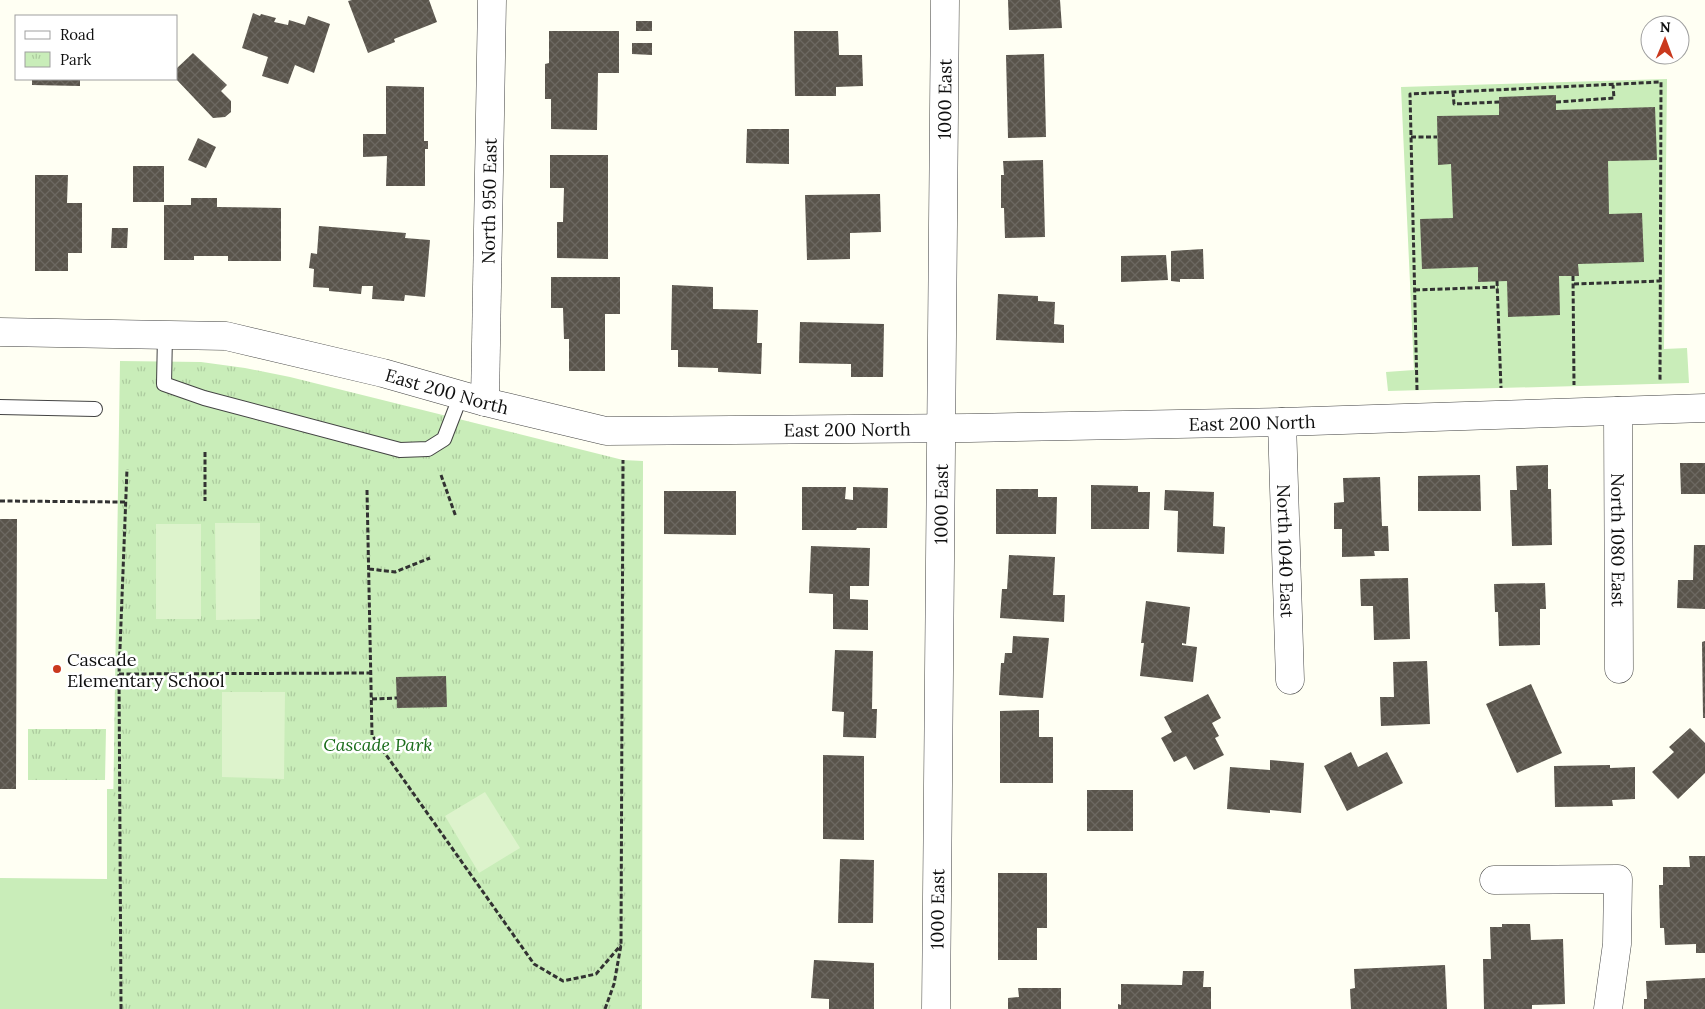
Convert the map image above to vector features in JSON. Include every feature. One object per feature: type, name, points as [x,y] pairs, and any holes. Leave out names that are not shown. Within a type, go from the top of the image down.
[{"type":"street","name":"North 950 East","points":[[473,399],[492,0]]},
{"type":"street","name":"1000 East","points":[[936,1009],[945,0]]},
{"type":"street","name":"East 200 North","points":[[0,332],[226,336],[383,373],[473,399],[606,431],[1282,422],[1705,408]]},
{"type":"street","name":"North 1080 East","points":[[1618,411],[1619,669]]},
{"type":"street","name":"North 1040 East","points":[[1282,422],[1290,680]]},
{"type":"street","points":[[1494,880],[1618,879],[1617,944],[1608,1009]]},
{"type":"lane","points":[[165,335],[164,384],[204,398],[400,450],[428,449],[444,439],[473,399]]},
{"type":"lane","points":[[0,407],[95,409]]},
{"type":"path","points":[[1417,390],[1410,94],[1661,82],[1660,384]]},
{"type":"path","points":[[1556,102],[1614,98],[1614,84]]},
{"type":"path","points":[[1453,92],[1454,104],[1499,102]]},
{"type":"path","points":[[1411,137],[1437,137]]},
{"type":"path","points":[[1573,276],[1574,386]]},
{"type":"path","points":[[1497,281],[1501,388]]},
{"type":"path","points":[[1574,284],[1660,281]]},
{"type":"path","points":[[1415,290],[1498,287]]},
{"type":"path","points":[[205,452],[205,501]]},
{"type":"path","points":[[605,1009],[614,984],[621,945],[623,460]]},
{"type":"path","points":[[121,1009],[119,674],[127,469]]},
{"type":"path","points":[[441,475],[456,517]]},
{"type":"path","points":[[367,490],[372,735],[534,964],[563,981],[596,974],[621,945]]},
{"type":"path","points":[[0,501],[125,502]]},
{"type":"path","points":[[369,569],[396,572],[430,558]]},
{"type":"path","points":[[119,674],[371,673]]},
{"type":"path","points":[[372,699],[397,698]]},
{"type":"green space","points":[[1667,79],[1664,349],[1687,348],[1689,383],[1388,391],[1386,372],[1414,370],[1401,87]]},
{"type":"green space","name":"Cascade Park","points":[[120,361],[201,362],[245,368],[290,377],[623,460],[643,461],[642,1009],[110,1009]]},
{"type":"green space","points":[[215,523],[260,523],[260,619],[216,620]]},
{"type":"green space","points":[[156,524],[201,524],[201,619],[156,619]]},
{"type":"green space","points":[[222,692],[285,692],[284,779],[222,777]]},
{"type":"green space","points":[[28,729],[106,729],[105,780],[28,780]]},
{"type":"green space","points":[[107,789],[117,789],[117,1009],[0,1009],[0,878],[107,879]]},
{"type":"green space","points":[[485,792],[520,848],[479,873],[445,816]]},
{"type":"building","points":[[429,0],[437,22],[394,39],[395,42],[368,53],[348,1]]},
{"type":"building","points":[[1008,0],[1060,0],[1062,28],[1009,30]]},
{"type":"building","points":[[253,13],[276,18],[274,22],[288,25],[289,20],[305,25],[308,16],[330,24],[314,73],[295,65],[288,84],[262,76],[268,57],[242,48]]},
{"type":"building","points":[[636,21],[652,21],[652,31],[636,31]]},
{"type":"building","points":[[549,31],[619,31],[619,73],[598,73],[597,130],[551,129],[551,99],[545,99],[545,64],[549,63]]},
{"type":"building","points":[[794,31],[838,31],[839,55],[862,55],[863,86],[836,87],[836,96],[795,96]]},
{"type":"building","points":[[632,43],[652,43],[652,55],[632,54]]},
{"type":"building","points":[[193,53],[227,85],[221,91],[231,101],[231,112],[225,117],[213,118],[177,80],[178,67]]},
{"type":"building","points":[[1044,54],[1046,137],[1008,138],[1006,55]]},
{"type":"building","points":[[32,80],[80,80],[80,86],[32,85]]},
{"type":"building","points":[[386,86],[424,87],[424,141],[428,141],[428,149],[425,149],[425,186],[386,186],[387,156],[363,157],[363,134],[386,134]]},
{"type":"building","points":[[1556,95],[1556,110],[1655,107],[1657,160],[1608,161],[1609,214],[1642,213],[1644,262],[1578,264],[1579,276],[1559,276],[1560,315],[1508,317],[1507,281],[1478,282],[1478,267],[1422,269],[1420,219],[1453,218],[1451,164],[1438,165],[1437,116],[1499,115],[1499,97]]},
{"type":"building","points":[[747,129],[789,129],[789,164],[746,163]]},
{"type":"building","points":[[198,138],[216,147],[206,168],[188,160]]},
{"type":"building","points":[[550,155],[608,155],[608,259],[557,258],[557,222],[563,222],[564,188],[550,188]]},
{"type":"building","points":[[1043,160],[1045,237],[1005,238],[1004,208],[1001,208],[1001,175],[1004,175],[1003,161]]},
{"type":"building","points":[[133,166],[164,166],[164,202],[133,202]]},
{"type":"building","points":[[35,175],[68,175],[67,203],[82,203],[82,253],[68,253],[68,271],[35,271]]},
{"type":"building","points":[[880,194],[881,232],[850,233],[850,259],[807,260],[805,195]]},
{"type":"building","points":[[191,198],[217,198],[217,207],[281,208],[281,261],[228,261],[228,256],[194,256],[194,260],[164,260],[164,205],[191,205]]},
{"type":"building","points":[[319,226],[406,233],[405,238],[430,240],[425,297],[405,295],[404,301],[372,299],[373,286],[362,286],[361,294],[329,291],[329,288],[313,287],[314,269],[309,268],[311,253],[317,254]]},
{"type":"building","points":[[112,228],[128,228],[127,248],[111,248]]},
{"type":"building","points":[[1203,249],[1204,279],[1180,279],[1180,282],[1171,281],[1171,251]]},
{"type":"building","points":[[1166,255],[1168,280],[1121,282],[1121,256]]},
{"type":"building","points":[[551,277],[620,277],[620,314],[605,314],[605,371],[569,371],[569,339],[564,339],[563,308],[551,308]]},
{"type":"building","points":[[672,285],[713,287],[713,309],[758,310],[757,343],[762,343],[761,374],[718,372],[718,368],[678,367],[678,350],[671,350]]},
{"type":"building","points":[[998,294],[1038,296],[1038,301],[1055,302],[1054,324],[1064,325],[1064,343],[996,340]]},
{"type":"building","points":[[800,322],[884,324],[883,377],[851,377],[851,364],[799,363]]},
{"type":"building","points":[[1680,463],[1705,463],[1705,494],[1681,494]]},
{"type":"building","points":[[1548,465],[1548,489],[1551,489],[1552,545],[1512,546],[1510,490],[1517,490],[1516,466]]},
{"type":"building","points":[[1480,475],[1481,511],[1418,511],[1418,476]]},
{"type":"building","points":[[1380,477],[1382,526],[1388,526],[1389,551],[1374,551],[1375,556],[1342,557],[1342,529],[1334,529],[1334,503],[1344,502],[1343,478]]},
{"type":"building","points":[[1091,485],[1138,486],[1138,492],[1150,492],[1149,529],[1091,529]]},
{"type":"building","points":[[802,487],[846,487],[845,499],[853,500],[853,487],[888,488],[887,528],[802,530]]},
{"type":"building","points":[[996,489],[1038,489],[1038,497],[1057,497],[1056,534],[996,534]]},
{"type":"building","points":[[1165,490],[1214,492],[1213,526],[1225,527],[1224,554],[1177,552],[1178,511],[1164,510]]},
{"type":"building","points":[[664,491],[736,491],[736,535],[664,534]]},
{"type":"building","name":"Cascade Elementary School","points":[[0,519],[17,519],[16,789],[0,789]]},
{"type":"building","points":[[1694,545],[1705,545],[1705,609],[1677,608],[1678,580],[1693,580]]},
{"type":"building","points":[[811,546],[870,548],[869,586],[850,586],[850,599],[868,600],[868,630],[833,629],[833,594],[809,593]]},
{"type":"building","points":[[1009,555],[1055,557],[1053,595],[1065,595],[1064,622],[1000,618],[1002,589],[1007,589]]},
{"type":"building","points":[[1408,578],[1410,639],[1374,640],[1373,606],[1361,606],[1360,579]]},
{"type":"building","points":[[1545,583],[1546,609],[1540,609],[1540,645],[1499,646],[1498,612],[1495,612],[1494,584]]},
{"type":"building","points":[[1146,601],[1190,607],[1186,644],[1182,643],[1182,645],[1197,647],[1193,682],[1140,676],[1144,643],[1141,643]]},
{"type":"building","points":[[1013,636],[1049,638],[1043,698],[999,695],[1001,663],[1004,663],[1005,653],[1012,653]]},
{"type":"building","points":[[1705,641],[1705,718],[1703,718],[1702,642]]},
{"type":"building","points":[[835,650],[873,651],[872,709],[877,709],[876,738],[843,737],[844,712],[832,711]]},
{"type":"building","points":[[1427,661],[1430,724],[1381,726],[1380,697],[1394,697],[1393,662]]},
{"type":"building","points":[[446,676],[447,707],[397,708],[396,677]]},
{"type":"building","points":[[1531,684],[1562,753],[1517,773],[1486,704]]},
{"type":"building","points":[[1208,694],[1221,718],[1212,723],[1219,736],[1215,738],[1224,755],[1194,770],[1186,756],[1174,762],[1161,738],[1172,732],[1164,717]]},
{"type":"building","points":[[1039,710],[1039,737],[1053,737],[1053,783],[1000,783],[1000,711]]},
{"type":"building","points":[[1690,728],[1705,743],[1705,773],[1678,799],[1652,772],[1674,752],[1669,747]]},
{"type":"building","points":[[1351,752],[1358,767],[1387,752],[1403,783],[1347,811],[1324,766]]},
{"type":"building","points":[[823,755],[864,756],[864,840],[823,839]]},
{"type":"building","points":[[1270,760],[1304,763],[1301,813],[1270,810],[1270,813],[1227,809],[1230,767],[1270,770]]},
{"type":"building","points":[[1610,765],[1610,768],[1635,767],[1635,799],[1612,800],[1613,806],[1555,807],[1554,766]]},
{"type":"building","points":[[1087,790],[1133,790],[1133,831],[1087,831]]},
{"type":"building","points":[[1689,856],[1705,856],[1705,953],[1696,953],[1696,944],[1665,945],[1664,928],[1660,928],[1659,885],[1663,885],[1663,867],[1690,867]]},
{"type":"building","points":[[840,859],[874,860],[873,923],[838,923]]},
{"type":"building","points":[[998,873],[1047,873],[1047,928],[1037,928],[1037,960],[998,960]]},
{"type":"building","points":[[1502,924],[1530,924],[1531,940],[1563,939],[1565,1004],[1532,1005],[1532,1009],[1484,1009],[1483,959],[1491,959],[1490,927],[1502,927]]},
{"type":"building","points":[[814,960],[874,963],[874,1009],[829,1009],[829,999],[811,998]]},
{"type":"building","points":[[1445,965],[1447,1009],[1351,1009],[1350,989],[1355,988],[1354,969]]},
{"type":"building","points":[[1183,971],[1204,971],[1203,987],[1211,987],[1211,1009],[1118,1009],[1118,1004],[1121,1005],[1121,984],[1182,985]]},
{"type":"building","points":[[1705,978],[1705,1009],[1644,1009],[1644,999],[1647,999],[1646,981]]},
{"type":"building","points":[[1018,988],[1061,988],[1061,1009],[1008,1009],[1008,998],[1019,997]]},
{"type":"place","name":"Cascade Elementary School","points":[[57,669]]}]
